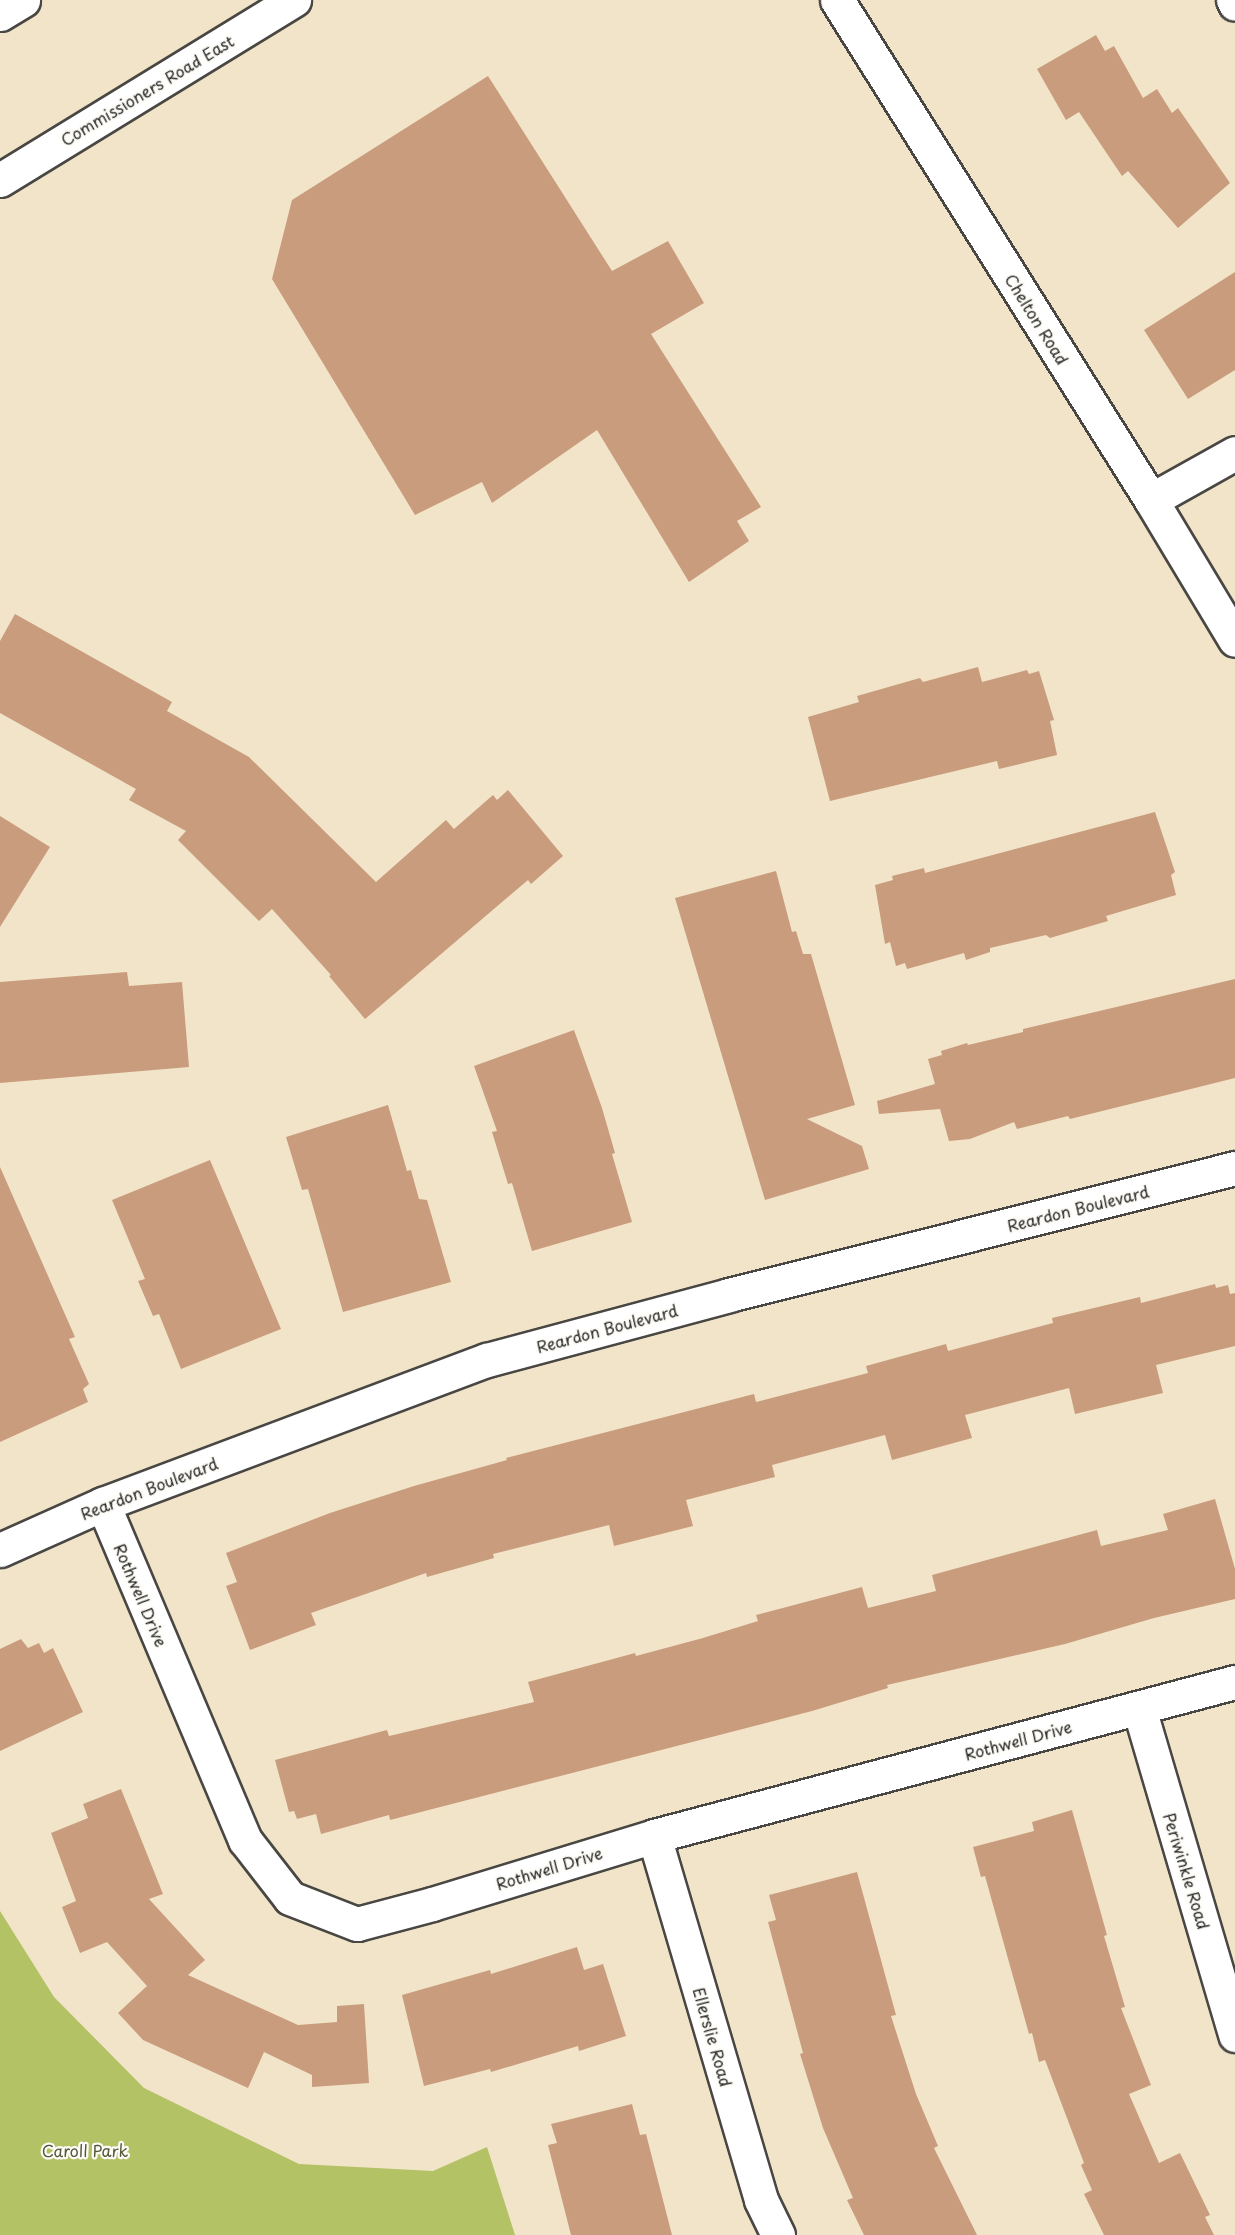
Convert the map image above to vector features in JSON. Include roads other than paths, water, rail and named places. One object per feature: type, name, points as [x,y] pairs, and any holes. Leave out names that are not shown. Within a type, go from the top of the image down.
[{"type":"street","points":[[0,14],[23,0]]},
{"type":"street","name":"Commissioners Road East","points":[[0,180],[294,0]]},
{"type":"street","name":"Chelton Road","points":[[837,0],[1151,500],[1235,640]]},
{"type":"street","points":[[1151,500],[1235,453]]},
{"type":"street","name":"Reardon Boulevard","points":[[0,1550],[103,1504],[487,1360],[729,1295],[1235,1168]]},
{"type":"street","name":"Rothwell Drive","points":[[103,1504],[245,1840],[290,1898],[357,1924],[432,1904],[654,1836],[1235,1682]]},
{"type":"street","name":"Periwinkle Road","points":[[1139,1708],[1235,2035]]},
{"type":"street","name":"Ellerslie Road","points":[[654,1836],[761,2200],[778,2235]]},
{"type":"park label","name":"Caroll Park","points":[[85,2150]]}]
